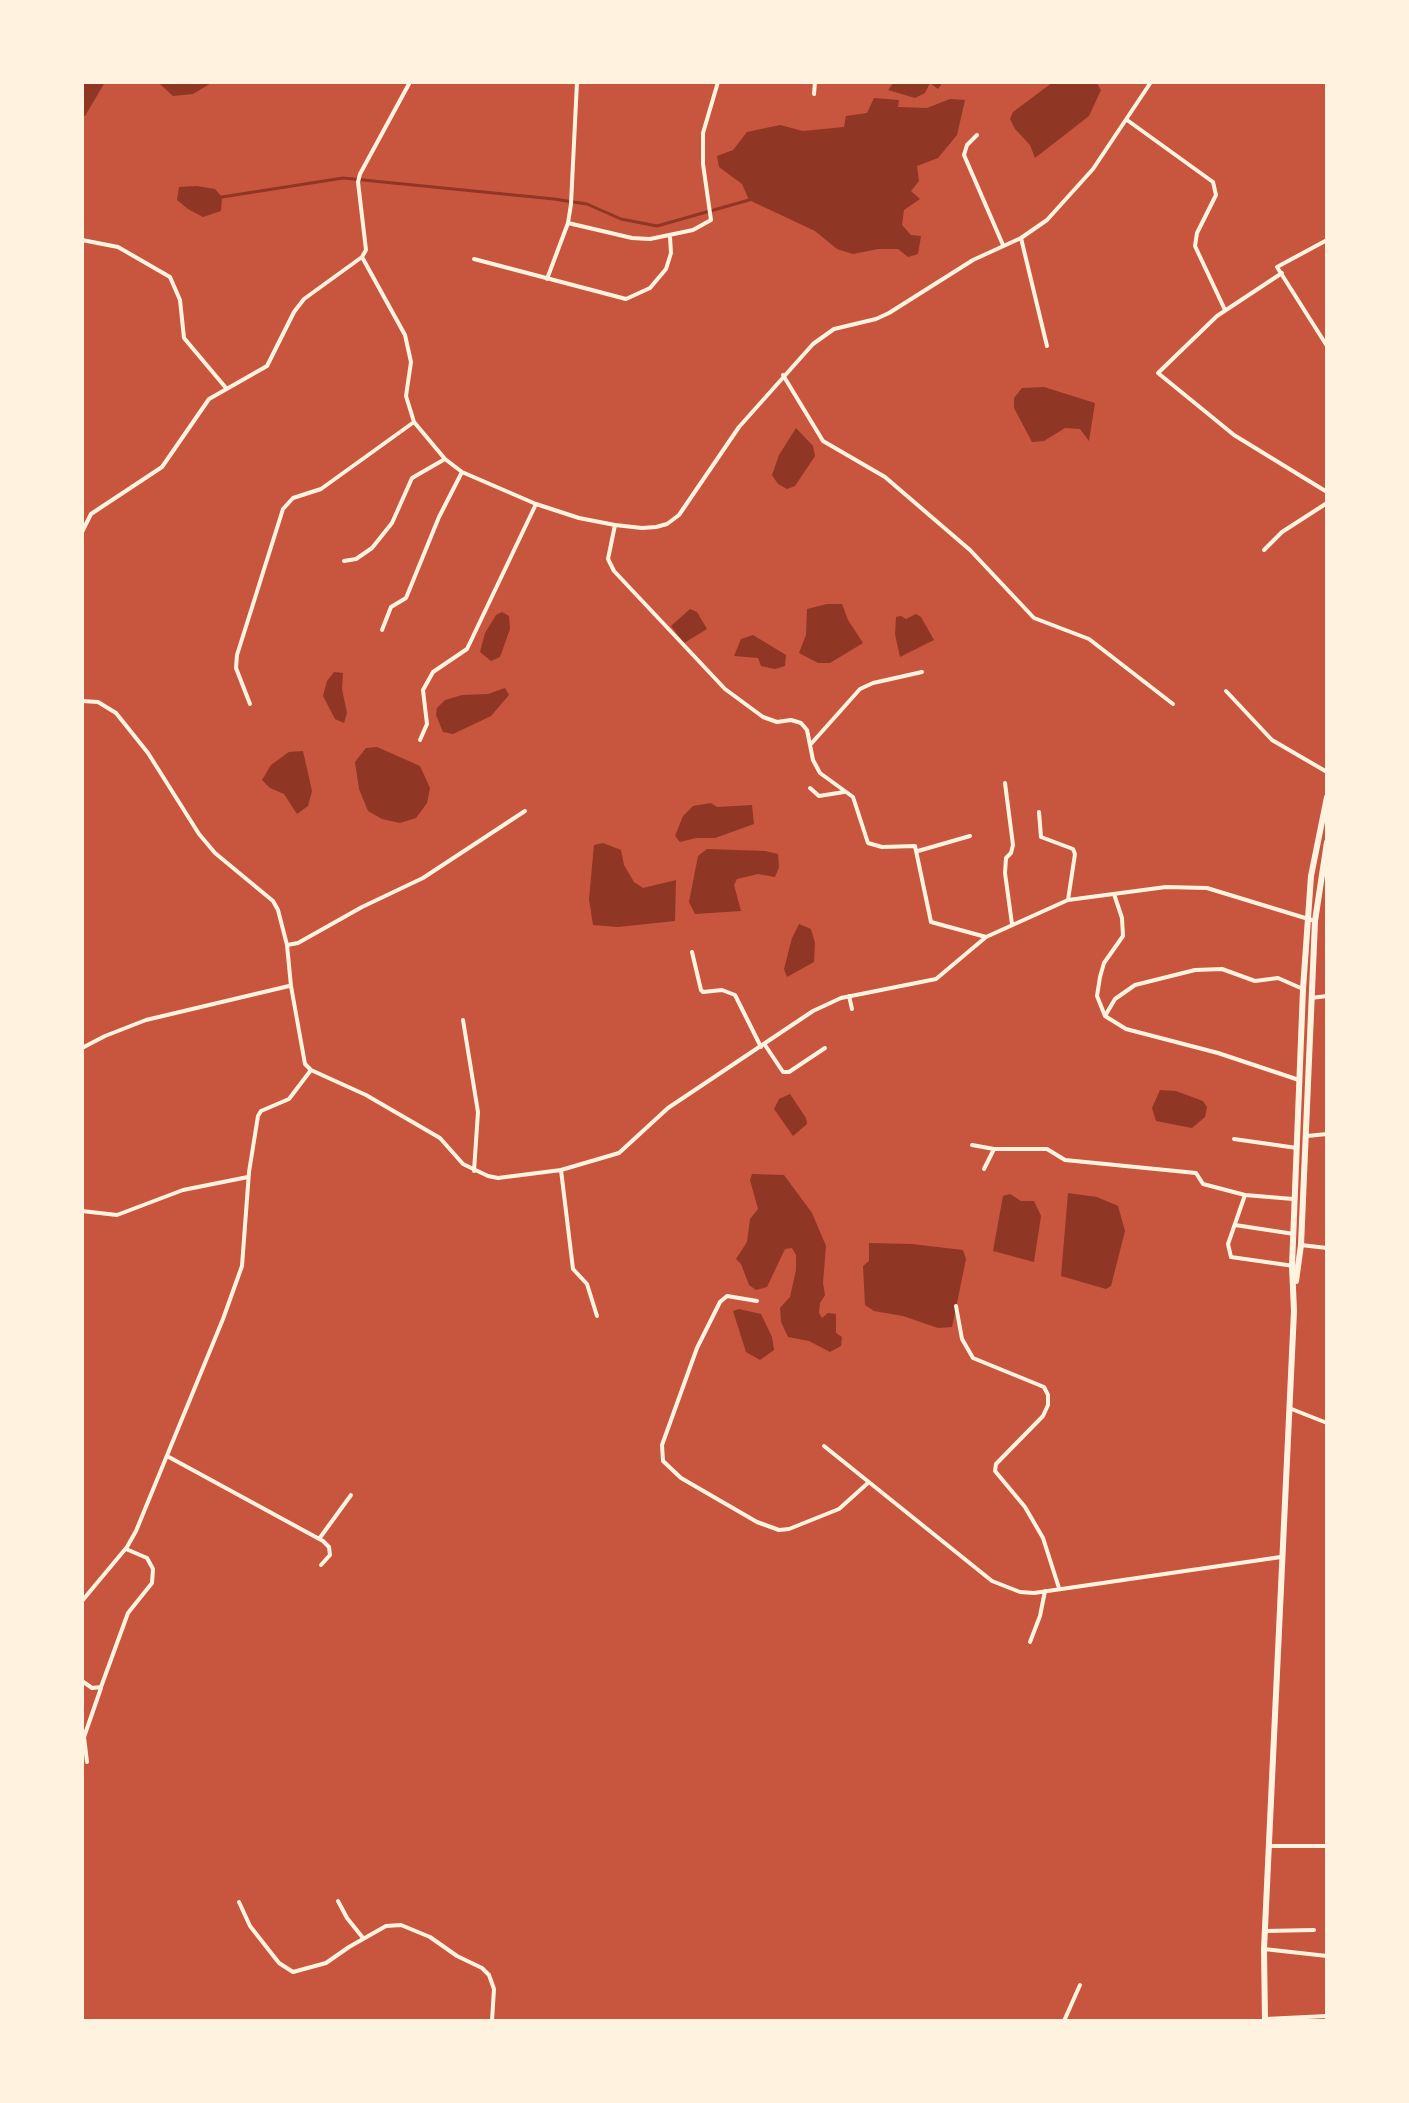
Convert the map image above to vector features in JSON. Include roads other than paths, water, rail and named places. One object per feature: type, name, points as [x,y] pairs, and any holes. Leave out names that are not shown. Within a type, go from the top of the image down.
[{"type":"main road","points":[[1296,1266],[1301,1245],[1307,1136],[1311,876],[1327,797]]},
{"type":"main road","points":[[1265,2020],[1264,1949],[1296,1266],[1294,1234],[1303,989],[1327,842]]},
{"type":"street","points":[[82,532],[91,514],[162,467],[204,405],[226,388],[267,366],[294,312],[304,299],[362,257],[366,250],[358,182],[360,174],[410,82]]},
{"type":"street","points":[[547,279],[568,223],[571,204],[577,82]]},
{"type":"street","points":[[568,223],[632,238],[670,237],[708,223],[712,215],[703,164],[703,133],[718,82]]},
{"type":"street","points":[[814,94],[815,82]]},
{"type":"street","points":[[362,257],[405,335],[411,362],[406,396],[414,422],[445,459],[462,472],[536,504],[579,518],[642,528],[667,524],[739,427],[813,344],[834,329],[889,313],[1003,245],[1021,238],[1062,207],[1093,169],[1151,82]]},
{"type":"street","points":[[1126,119],[1213,182],[1216,195],[1197,233],[1195,246],[1225,310]]},
{"type":"street","points":[[977,135],[967,145],[964,155],[1003,245]]},
{"type":"street","points":[[474,259],[618,299],[634,297],[650,288],[666,269],[671,253],[670,237]]},
{"type":"street","points":[[1021,238],[1047,346]]},
{"type":"street","points":[[82,240],[118,247],[170,277],[180,300],[184,338],[226,388]]},
{"type":"street","points":[[1327,240],[1277,267],[1327,346]]},
{"type":"street","points":[[1282,273],[1225,310],[1159,370],[1160,376],[1234,435],[1327,492]]},
{"type":"street","points":[[783,375],[823,441],[885,477],[970,550],[1034,618],[1089,639],[1173,704]]},
{"type":"street","points":[[250,704],[236,668],[237,655],[283,509],[293,498],[321,489],[414,422]]},
{"type":"street","points":[[344,561],[356,559],[372,548],[392,523],[412,478],[445,459]]},
{"type":"street","points":[[382,630],[391,607],[406,598],[439,517],[462,472]]},
{"type":"street","points":[[1264,550],[1282,532],[1327,503]]},
{"type":"street","points":[[420,740],[427,724],[423,690],[433,672],[467,649],[536,504]]},
{"type":"street","points":[[615,525],[608,559],[614,571],[725,689],[763,717],[777,722],[791,720],[801,723],[807,730],[813,760],[820,773],[853,797],[868,843],[882,847],[910,845],[918,851],[931,922],[986,937]]},
{"type":"street","points":[[810,745],[860,689],[922,672]]},
{"type":"street","points":[[1226,691],[1272,740],[1327,772]]},
{"type":"street","points":[[82,701],[98,702],[116,713],[148,753],[199,834],[215,853],[273,901],[287,945],[304,1059],[311,1070],[366,1095],[440,1138],[463,1164],[474,1171],[498,1178],[561,1170],[619,1153],[668,1108],[813,1011],[849,996],[936,979],[986,937],[1068,900],[1166,887],[1207,888],[1312,920]]},
{"type":"street","points":[[1005,783],[1013,845],[1006,858],[1005,873],[1012,924]]},
{"type":"street","points":[[810,788],[819,796],[846,792]]},
{"type":"street","points":[[287,945],[298,943],[362,907],[423,878],[525,811]]},
{"type":"street","points":[[1039,812],[1041,837],[1073,849],[1075,854],[1068,900]]},
{"type":"street","points":[[918,851],[970,836]]},
{"type":"street","points":[[1114,894],[1122,918],[1123,936],[1104,963],[1100,977],[1097,996],[1105,1016],[1126,1029],[1218,1053],[1300,1080]]},
{"type":"street","points":[[692,952],[701,990],[722,990],[735,995],[763,1046],[783,1072],[796,1069],[825,1048]]},
{"type":"street","points":[[1105,1016],[1115,999],[1135,985],[1195,970],[1222,969],[1255,981],[1278,978],[1303,989]]},
{"type":"street","points":[[82,1048],[146,1020],[291,986]]},
{"type":"street","points":[[849,996],[852,1009]]},
{"type":"street","points":[[1311,998],[1327,996]]},
{"type":"street","points":[[463,1020],[478,1112],[474,1171]]},
{"type":"street","points":[[82,1601],[126,1549],[136,1531],[242,1266],[248,1177],[255,1125],[261,1111],[289,1099],[311,1070]]},
{"type":"street","points":[[1307,1136],[1327,1134]]},
{"type":"street","points":[[1234,1139],[1297,1148]]},
{"type":"street","points":[[972,1145],[994,1149],[1047,1149],[1065,1160],[1196,1173],[1203,1184],[1245,1195],[1295,1200]]},
{"type":"street","points":[[984,1169],[994,1149]]},
{"type":"street","points":[[561,1170],[573,1269],[587,1284],[597,1316]]},
{"type":"street","points":[[82,1211],[117,1215],[183,1190],[248,1177]]},
{"type":"street","points":[[1245,1195],[1228,1244],[1231,1257],[1296,1266]]},
{"type":"street","points":[[1235,1225],[1294,1234]]},
{"type":"street","points":[[1301,1245],[1327,1248]]},
{"type":"street","points":[[757,1301],[727,1296],[722,1300],[697,1348],[662,1445],[663,1461],[681,1478],[757,1522],[779,1530],[839,1509],[869,1482]]},
{"type":"street","points":[[956,1306],[962,1339],[966,1351],[973,1358],[1033,1381],[1044,1387],[1048,1395],[1043,1416],[996,1464],[995,1471],[1025,1507],[1043,1538],[1059,1588]]},
{"type":"street","points":[[1289,1408],[1327,1423]]},
{"type":"street","points":[[824,1446],[992,1581],[1020,1592],[1281,1557]]},
{"type":"street","points":[[167,1456],[327,1544],[330,1552],[321,1565]]},
{"type":"street","points":[[319,1539],[351,1495]]},
{"type":"street","points":[[87,1762],[84,1737],[101,1687],[128,1613],[153,1579],[147,1558],[126,1549]]},
{"type":"street","points":[[1030,1642],[1045,1591]]},
{"type":"street","points":[[82,1681],[92,1688],[101,1687]]},
{"type":"street","points":[[1269,1846],[1327,1846]]},
{"type":"street","points":[[338,1901],[363,1938]]},
{"type":"street","points":[[239,1902],[250,1926],[279,1963],[293,1972],[326,1963],[386,1926],[401,1925],[430,1937],[489,1975],[494,1989],[492,2021]]},
{"type":"street","points":[[1265,1931],[1314,1930]]},
{"type":"street","points":[[1264,1949],[1327,1956]]},
{"type":"street","points":[[1064,2021],[1080,1985]]},
{"type":"street","points":[[1265,2020],[1327,2016]]},
{"type":"waterway","points":[[222,197],[343,178],[587,204],[621,219],[657,226],[749,200]]}]
